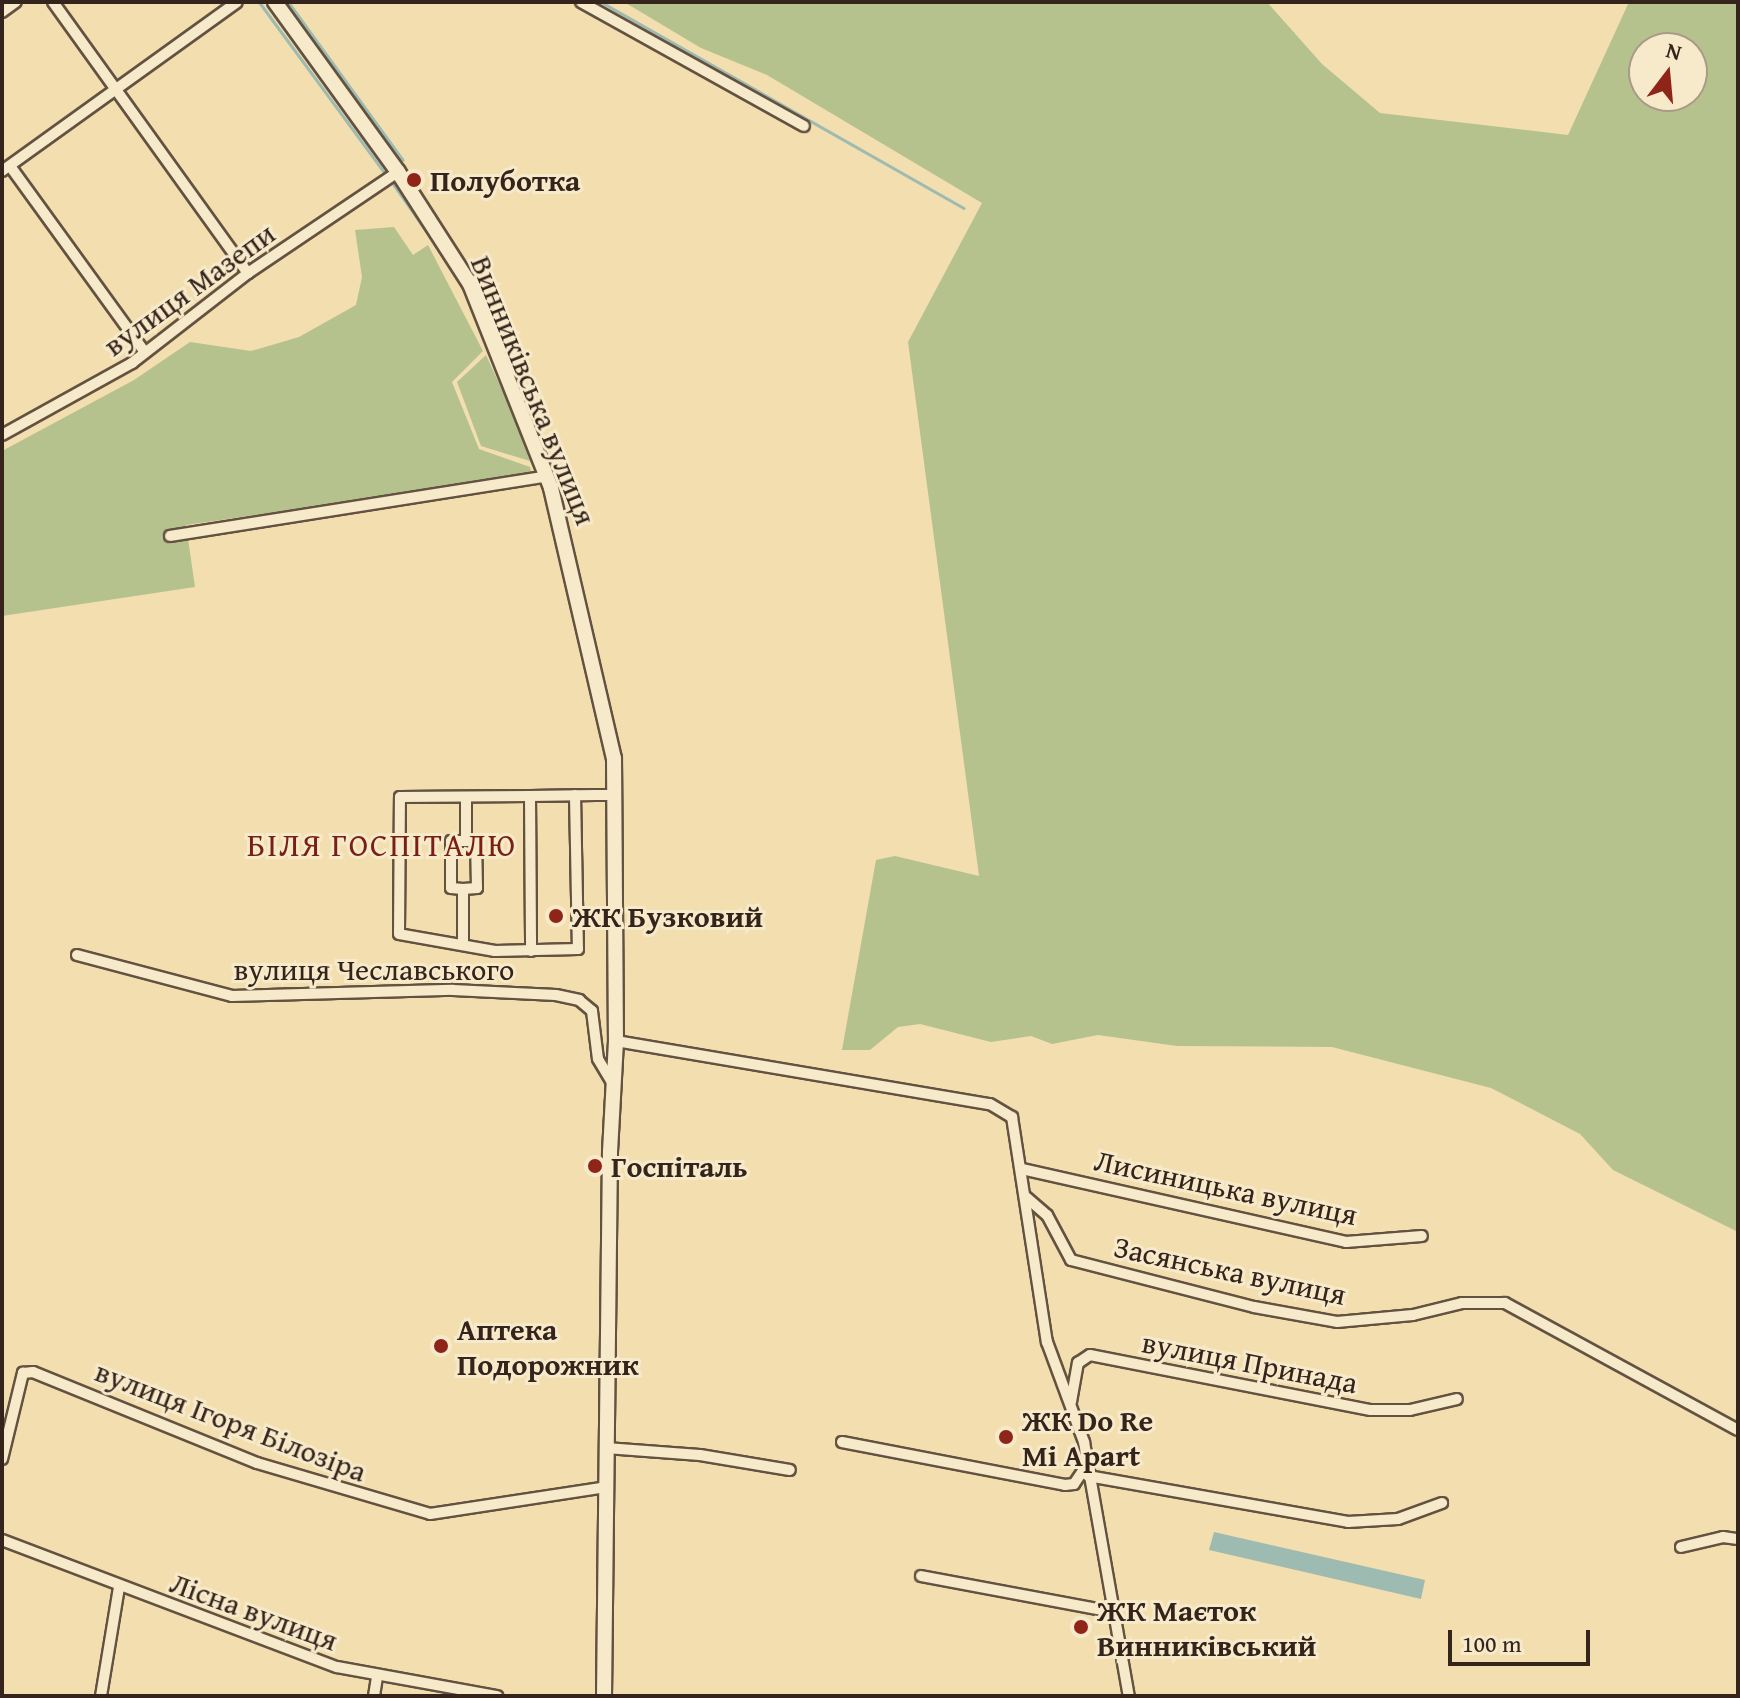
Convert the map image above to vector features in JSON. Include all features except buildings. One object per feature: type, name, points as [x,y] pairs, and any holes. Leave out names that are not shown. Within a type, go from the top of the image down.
[{"type":"main road","name":"Винниківська вулиця","points":[[275,2],[398,172],[470,284],[547,476],[592,648],[614,758],[616,1041],[612,1088],[604,1696]]},
{"type":"street","points":[[2,12],[16,2]]},
{"type":"street","points":[[53,2],[248,273]]},
{"type":"street","points":[[144,351],[6,168],[237,2]]},
{"type":"street","points":[[581,2],[804,126]]},
{"type":"street","name":"вулиця Мазепи","points":[[2,435],[132,363],[248,273],[398,172]]},
{"type":"street","points":[[170,536],[547,476]]},
{"type":"street","points":[[575,795],[578,949],[531,951],[463,945],[399,934],[400,797],[466,797],[575,795],[616,795]]},
{"type":"street","points":[[530,796],[531,951]]},
{"type":"street","points":[[466,797],[466,841]]},
{"type":"street","points":[[451,841],[466,841],[476,841],[477,888],[451,888],[451,841]]},
{"type":"street","points":[[463,889],[463,945]]},
{"type":"street","name":"вулиця Чеславського","points":[[77,955],[232,996],[453,990],[568,997],[592,1011],[598,1059],[612,1088]]},
{"type":"street","points":[[616,1041],[999,1106],[1012,1117],[1051,1364],[1071,1404],[1087,1464],[1129,1696]]},
{"type":"street","name":"Лисиницька вулиця","points":[[1022,1169],[1346,1242],[1422,1236]]},
{"type":"street","name":"Засянська вулиця","points":[[1026,1197],[1047,1215],[1071,1260],[1254,1307],[1337,1322],[1413,1315],[1462,1303],[1505,1303],[1738,1430]]},
{"type":"street","name":"вулиця Принада","points":[[1071,1404],[1078,1363],[1090,1355],[1371,1410],[1410,1410],[1457,1399]]},
{"type":"street","name":"вулиця Ігоря Білозіра","points":[[2,1459],[23,1373],[33,1372],[257,1463],[430,1514],[606,1487]]},
{"type":"street","points":[[842,1442],[1065,1485],[1074,1484],[1087,1464]]},
{"type":"street","points":[[606,1448],[700,1455],[790,1470]]},
{"type":"street","points":[[1088,1476],[1348,1522],[1398,1519],[1442,1503]]},
{"type":"street","points":[[1681,1547],[1723,1537],[1738,1539]]},
{"type":"street","name":"Лісна вулиця","points":[[2,1540],[119,1587],[337,1667],[497,1696]]},
{"type":"street","points":[[921,1576],[1114,1612]]},
{"type":"street","points":[[101,1696],[119,1587]]},
{"type":"street","points":[[374,1696],[377,1676]]},
{"type":"green space","points":[[624,2],[1267,2],[1322,64],[1380,113],[1568,135],[1629,2],[1738,2],[1738,1232],[1613,1170],[1580,1134],[1491,1088],[1332,1047],[1177,1046],[1098,1035],[1052,1044],[1031,1036],[991,1042],[920,1024],[898,1027],[870,1050],[842,1050],[876,860],[895,856],[979,876],[908,342],[982,203],[767,75],[701,48]]},
{"type":"green space","points":[[394,227],[413,255],[428,245],[483,351],[452,382],[479,449],[530,467],[532,475],[186,525],[195,587],[2,616],[2,451],[134,380],[190,342],[251,351],[299,337],[356,305],[362,277],[355,230]]},
{"type":"green space","points":[[486,355],[530,461],[481,446],[457,382]]},
{"type":"water","points":[[1214,1532],[1425,1580],[1421,1599],[1209,1550]]},
{"type":"waterway","points":[[259,2],[384,172]]},
{"type":"waterway","points":[[288,2],[403,160]]},
{"type":"waterway","points":[[601,2],[964,208]]},
{"type":"waterway","points":[[393,184],[438,248]]},
{"type":"place","name":"Полуботка","points":[[414,180]]},
{"type":"place","name":"ЖК Бузковий","points":[[556,916]]},
{"type":"place","name":"Госпіталь","points":[[595,1166]]},
{"type":"place","name":"Аптека Подорожник","points":[[441,1346]]},
{"type":"place","name":"ЖК Do Re Mi Apart","points":[[1006,1437]]},
{"type":"place","name":"ЖК Маєток Винниківський","points":[[1081,1627]]},
{"type":"district","name":"БІЛЯ ГОСПІТАЛЮ","points":[[382,845]]}]
